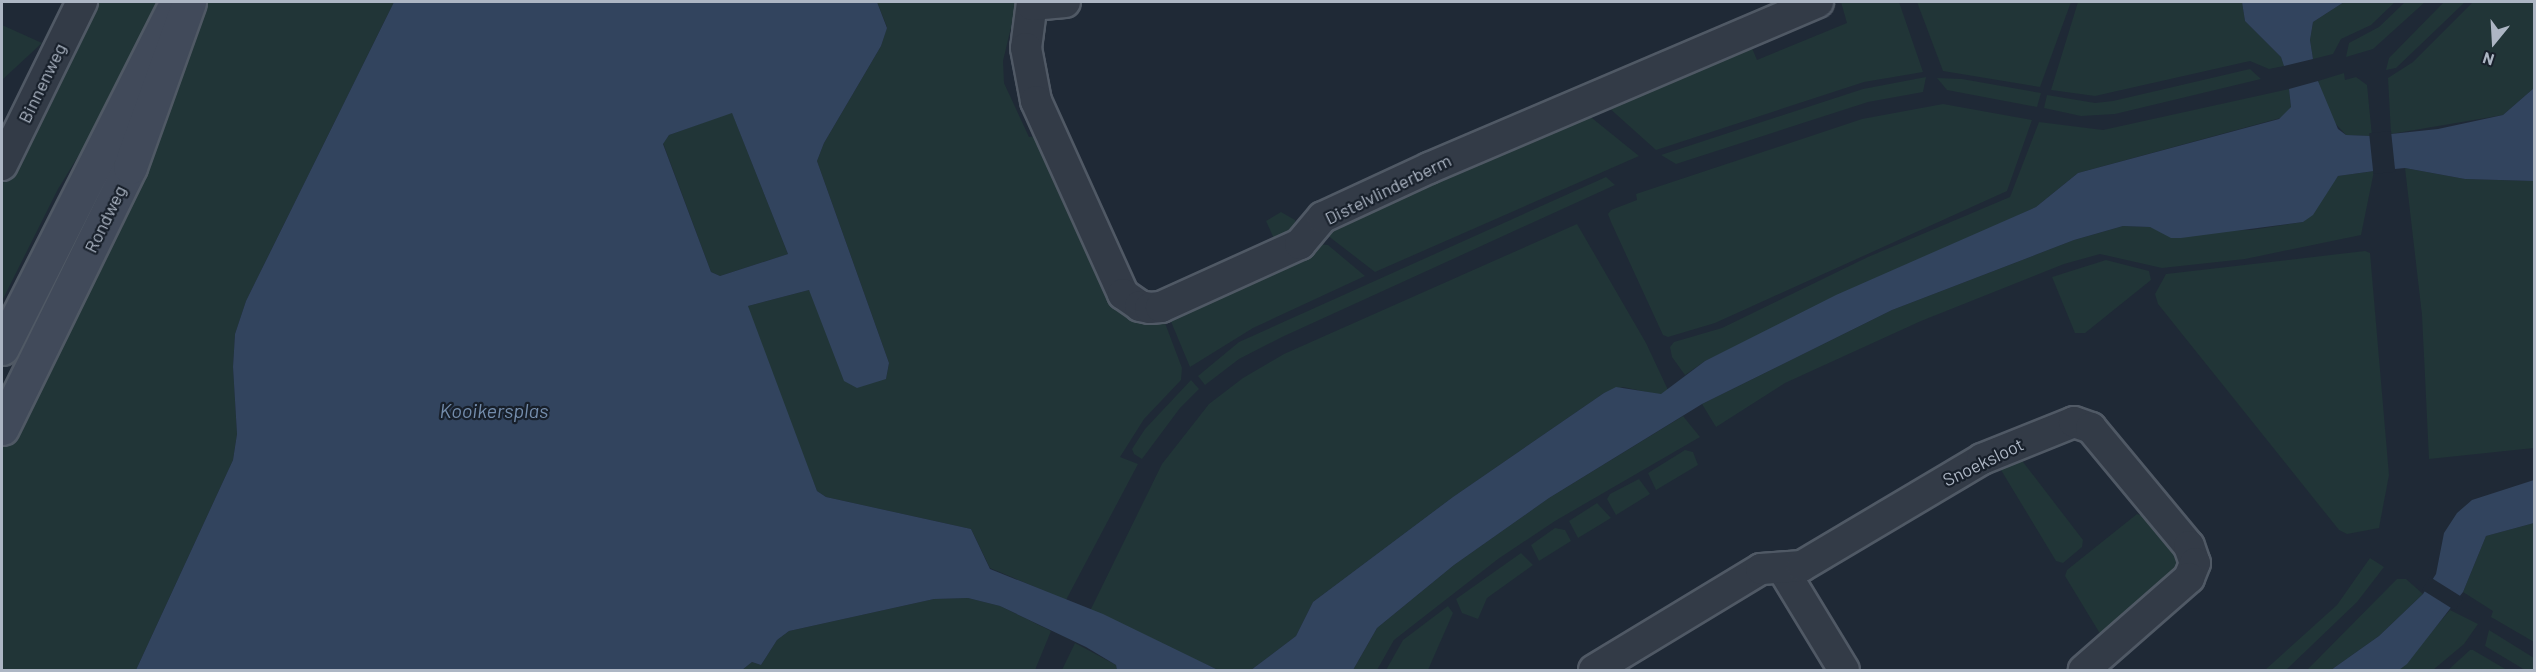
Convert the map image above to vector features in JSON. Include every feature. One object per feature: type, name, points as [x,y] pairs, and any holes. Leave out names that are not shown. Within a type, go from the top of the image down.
[{"type":"main road","name":"Rondweg","points":[[2,348],[155,39],[178,2]]},
{"type":"main road","name":"Rondweg","points":[[2,428],[130,167],[189,2]]},
{"type":"street","name":"Binnenweg","points":[[2,165],[82,2]]},
{"type":"street","points":[[1032,3],[1065,2]]},
{"type":"street","name":"Distelvlinderberm","points":[[1032,3],[1026,61],[1036,101],[1123,294],[1140,306],[1150,308],[1161,307],[1300,244],[1323,217],[1429,168],[1818,2]]},
{"type":"street","name":"Snoeksloot","points":[[1594,670],[1761,569],[1802,566],[1982,459],[2068,423],[2086,425],[2189,546],[2195,563],[2188,578],[2084,670]]},
{"type":"street","points":[[1782,568],[1844,670]]},
{"type":"green space","points":[[93,2],[165,2],[125,80],[58,189],[2,301],[2,185]]},
{"type":"green space","points":[[201,2],[394,2],[246,301],[235,334],[233,367],[237,434],[233,460],[136,670],[2,670],[2,445],[78,290]]},
{"type":"green space","points":[[877,2],[1017,2],[1003,61],[1004,83],[1029,137],[1036,136],[1109,293],[1162,315],[1182,368],[1181,380],[1144,419],[1120,457],[1138,464],[1066,600],[990,568],[971,529],[826,497],[817,491],[749,316],[748,306],[809,290],[886,379],[889,363],[817,161],[824,143],[881,46],[887,27]]},
{"type":"green space","points":[[1841,2],[1899,2],[1923,72],[1864,82],[1656,150],[1607,106],[1749,41],[1757,60],[1847,23]]},
{"type":"green space","points":[[1917,2],[2071,2],[2040,87],[1943,71]]},
{"type":"green space","points":[[2078,2],[2242,2],[2245,21],[2281,57],[2284,66],[2269,69],[2250,61],[2095,96],[2051,90]]},
{"type":"green space","points":[[2344,2],[2395,2],[2371,25],[2341,39],[2333,54],[2313,59],[2310,40],[2313,22]]},
{"type":"green space","points":[[2405,2],[2425,2],[2373,49],[2346,57],[2349,43],[2379,27]]},
{"type":"green space","points":[[2444,2],[2465,2],[2396,68],[2386,70],[2389,58]]},
{"type":"green space","points":[[2473,2],[2534,2],[2534,88],[2503,115],[2391,134],[2388,78],[2413,62]]},
{"type":"green space","points":[[2,25],[42,43],[2,80]]},
{"type":"green space","points":[[2250,69],[2261,79],[2115,114],[2081,116],[2044,108],[2047,95],[2095,103],[2113,101]]},
{"type":"green space","points":[[2344,73],[2345,80],[2356,77],[2367,85],[2372,136],[2346,135],[2333,121],[2318,81]]},
{"type":"green space","points":[[1926,77],[1923,92],[1868,102],[1676,164],[1661,155],[1863,89]]},
{"type":"green space","points":[[1937,78],[1962,79],[2041,93],[2037,107],[1947,90]]},
{"type":"green space","points":[[2289,89],[2291,107],[2284,117],[2078,173],[2036,207],[1705,361],[1685,375],[1672,357],[1670,347],[1674,342],[1722,328],[1868,257],[2010,197],[2039,122],[2103,130]]},
{"type":"green space","points":[[1943,104],[2032,120],[2007,191],[1715,323],[1668,337],[1663,335],[1611,222],[1608,214],[1611,210],[1637,200],[1636,194],[1862,119]]},
{"type":"green space","points":[[732,112],[788,254],[720,276],[711,272],[663,143],[669,135]]},
{"type":"green space","points":[[1587,114],[1639,156],[1375,272],[1327,235],[1326,227]]},
{"type":"green space","points":[[2405,168],[2465,179],[2534,181],[2534,448],[2429,459],[2422,315]]},
{"type":"green space","points":[[2374,171],[2361,235],[2245,259],[2162,268],[2100,254],[2064,264],[1921,321],[1785,383],[1716,427],[1702,404],[1892,310],[2074,240],[2123,226],[2150,227],[2160,231],[2251,230],[2303,222],[2338,176]]},
{"type":"green space","points":[[1606,177],[1615,185],[1282,337],[1239,359],[1205,385],[1198,376],[1239,342]]},
{"type":"green space","points":[[1281,212],[1295,220],[1296,227],[1275,241],[1266,221]]},
{"type":"green space","points":[[1577,224],[1646,343],[1668,390],[1661,395],[1623,387],[1604,393],[1453,497],[1313,602],[1296,636],[1251,670],[1218,670],[1090,611],[1162,464],[1209,404],[1243,378],[1284,354]]},
{"type":"green space","points":[[1317,244],[1328,245],[1365,276],[1253,328],[1190,367],[1167,312]]},
{"type":"green space","points":[[2365,251],[2370,253],[2389,475],[2379,528],[2347,534],[2339,530],[2158,304],[2155,294],[2166,274]]},
{"type":"green space","points":[[2106,260],[2149,271],[2151,280],[2085,333],[2075,333],[2052,277]]},
{"type":"green space","points":[[1191,380],[1199,389],[1180,408],[1142,459],[1134,454],[1132,449],[1145,429]]},
{"type":"green space","points":[[1683,416],[1700,437],[1555,521],[1498,559],[1394,640],[1377,670],[1353,670],[1377,628],[1454,565],[1549,498]]},
{"type":"green space","points":[[1685,450],[1693,452],[1698,465],[1656,490],[1648,473]]},
{"type":"green space","points":[[2020,458],[2083,540],[2082,547],[2063,563],[2056,561],[2001,470],[2001,463]]},
{"type":"green space","points":[[1639,479],[1650,494],[1616,515],[1607,499],[1610,494]]},
{"type":"green space","points":[[1597,503],[1611,518],[1578,538],[1569,521]]},
{"type":"green space","points":[[2137,514],[2149,518],[2180,554],[2181,564],[2177,573],[2106,636],[2099,632],[2065,576],[2067,570]]},
{"type":"green space","points":[[2534,523],[2534,642],[2491,617],[2493,611],[2463,592],[2486,536]]},
{"type":"green space","points":[[1555,528],[1565,530],[1571,541],[1539,561],[1531,545]]},
{"type":"green space","points":[[1521,553],[1533,565],[1487,598],[1478,619],[1462,613],[1456,599]]},
{"type":"green space","points":[[2370,558],[2384,567],[2357,602],[2286,670],[2265,670],[2337,605]]},
{"type":"green space","points":[[2397,579],[2406,579],[2423,594],[2379,636],[2331,670],[2307,670]]},
{"type":"green space","points":[[968,598],[1000,606],[1051,631],[1035,670],[742,670],[752,662],[761,665],[777,640],[789,631],[934,599]]},
{"type":"green space","points":[[1448,606],[1453,613],[1428,670],[1386,670],[1403,640]]},
{"type":"green space","points":[[2450,610],[2478,624],[2464,644],[2433,670],[2399,670]]},
{"type":"green space","points":[[2489,630],[2534,658],[2534,670],[2525,670],[2485,646]]},
{"type":"green space","points":[[1075,643],[1116,665],[1117,670],[1062,670]]},
{"type":"green space","points":[[2470,650],[2473,650],[2507,670],[2448,670]]},
{"type":"water","name":"Kooikersplas","points":[[394,2],[877,2],[887,28],[881,46],[824,143],[817,161],[889,363],[886,379],[857,388],[844,381],[809,290],[748,306],[817,491],[826,497],[971,529],[990,569],[1103,614],[1218,670],[1117,670],[1116,665],[1086,647],[1000,606],[968,598],[934,599],[789,631],[777,640],[761,665],[752,662],[742,670],[136,670],[233,460],[237,434],[233,367],[235,334],[246,301]],"holes":[[[732,113],[788,254],[720,276],[711,272],[663,144],[669,135]]]},
{"type":"water","points":[[2242,2],[2344,2],[2313,22],[2310,40],[2313,59],[2284,66],[2281,57],[2245,21]]},
{"type":"water","points":[[2318,81],[2338,129],[2346,135],[2372,136],[2438,129],[2503,115],[2534,88],[2534,181],[2465,179],[2405,168],[2374,171],[2338,176],[2313,215],[2303,222],[2181,238],[2171,238],[2150,227],[2123,226],[2074,240],[1892,310],[1702,404],[1549,498],[1454,565],[1377,628],[1353,670],[1251,670],[1296,636],[1313,602],[1453,497],[1604,393],[1616,387],[1661,394],[1705,361],[1836,295],[2036,207],[2078,173],[2279,119],[2291,107],[2289,89]]},
{"type":"water","points":[[2534,480],[2534,523],[2486,536],[2463,592],[2407,664],[2399,670],[2331,670],[2379,636],[2423,594],[2436,574],[2444,533],[2457,513],[2472,500]]},
{"type":"pier","points":[[2391,131],[2395,172],[2373,174],[2369,133]]},
{"type":"pier","points":[[2430,577],[2463,598],[2455,610],[2422,590]]}]
